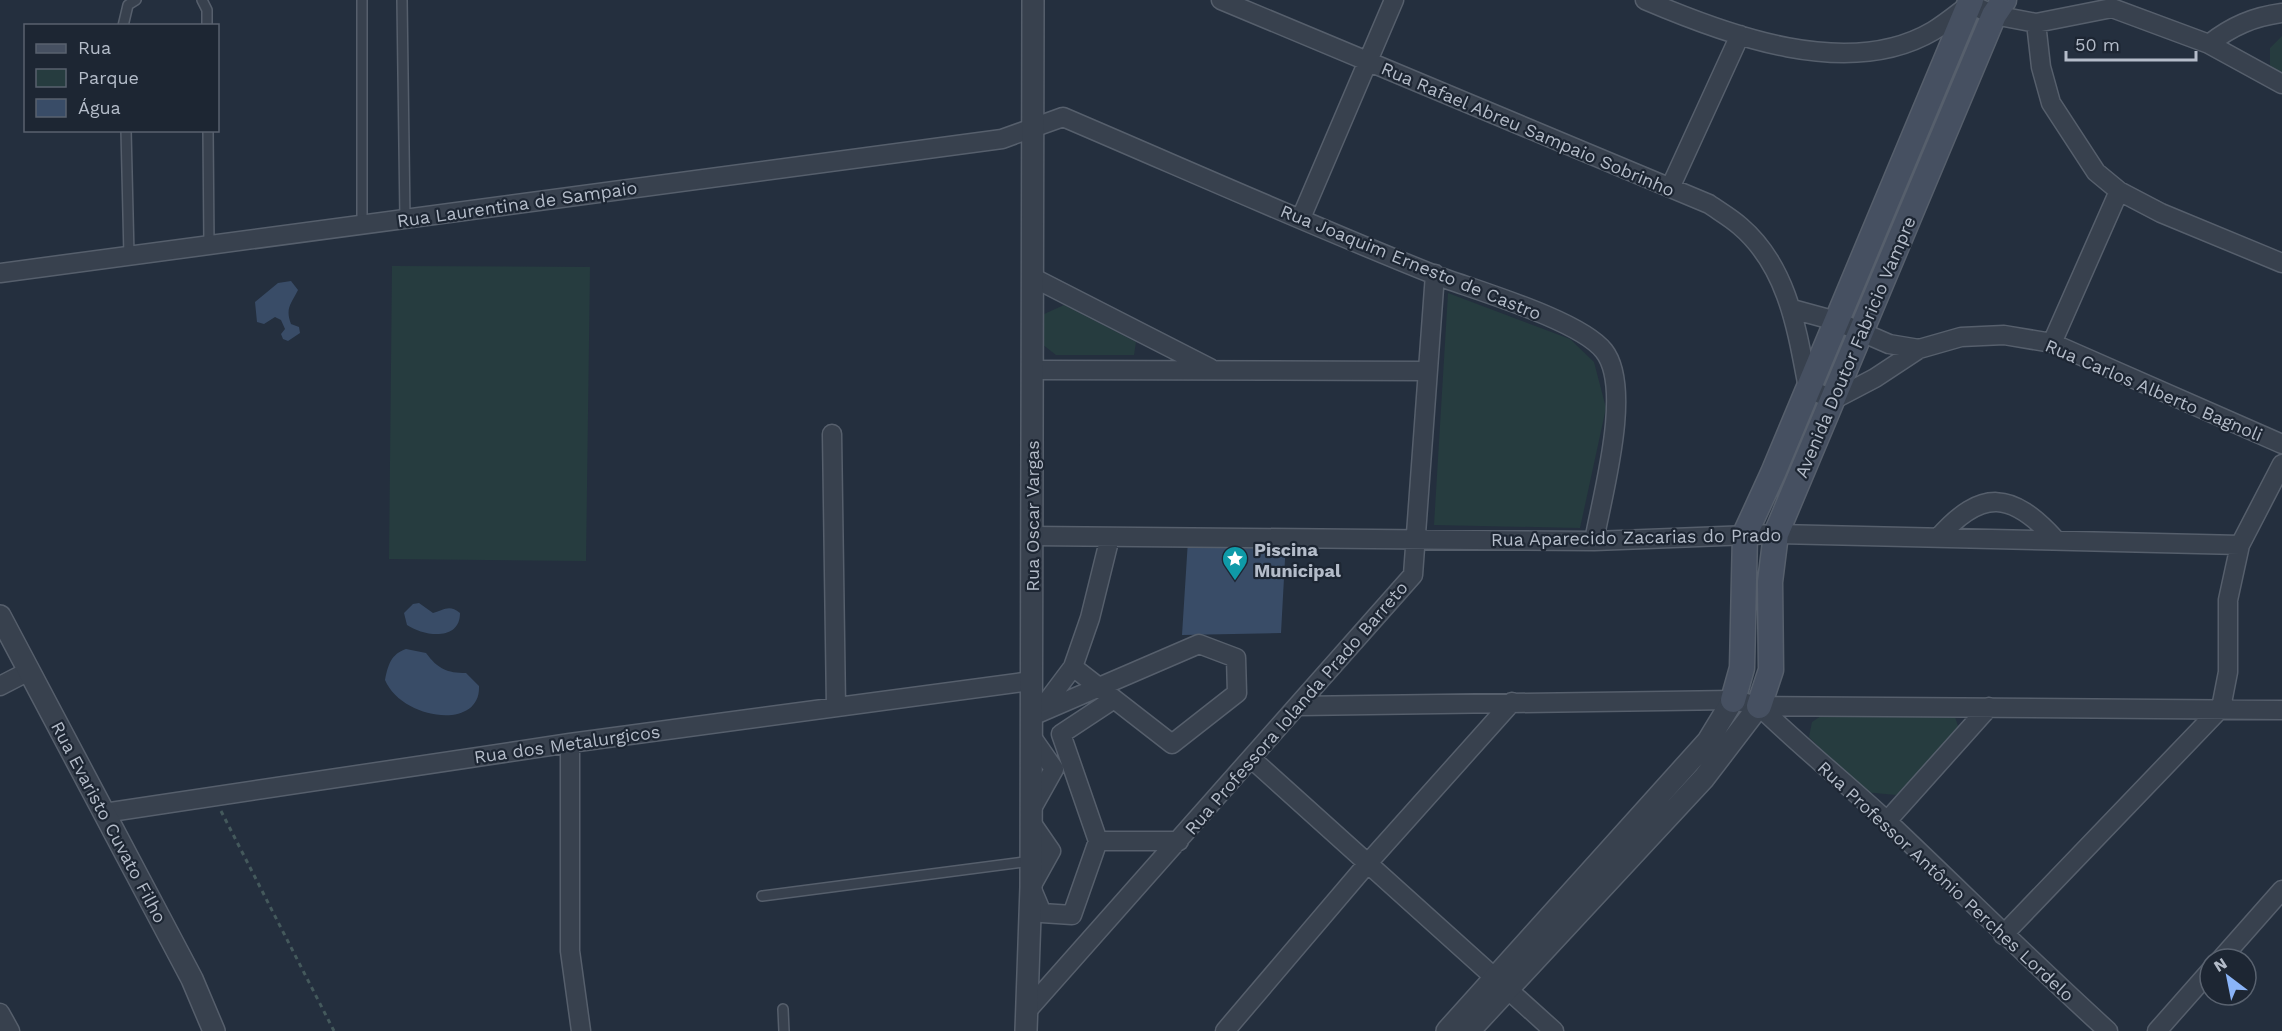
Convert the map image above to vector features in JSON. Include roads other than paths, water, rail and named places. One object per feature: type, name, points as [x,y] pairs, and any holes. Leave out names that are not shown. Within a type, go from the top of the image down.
[{"type":"main road","name":"Avenida Doutor Fabricio Vampre","points":[[1733,699],[1742,668],[1745,534],[1971,2]]},
{"type":"main road","name":"Avenida Doutor Fabricio Vampre","points":[[1759,706],[1772,670],[1770,582],[1776,534],[1862,332],[2009,10]]},
{"type":"street","name":"Rua Oscar Vargas","points":[[1026,1022],[1034,724],[1031,681],[1033,0]]},
{"type":"street","name":"Rua Rafael Abreu Sampaio Sobrinho","points":[[1221,0],[1709,204],[1741,226],[1767,258],[1782,284],[1792,309],[1808,388]]},
{"type":"street","points":[[1301,218],[1394,0]]},
{"type":"street","points":[[1645,0],[1702,24],[1785,48],[1828,53],[1887,49],[1932,32],[1971,2],[2009,10],[2109,4],[2209,44],[2282,84]]},
{"type":"street","points":[[2009,10],[2041,67],[2051,103],[2096,172],[2119,191],[2161,213],[2282,262]]},
{"type":"street","points":[[2209,44],[2232,27],[2259,16],[2282,13]]},
{"type":"street","points":[[1670,188],[1740,35]]},
{"type":"street","name":"Rua Joaquim Ernesto de Castro","points":[[1033,128],[1063,117],[1434,274],[1577,329],[1604,351],[1615,378],[1618,405],[1594,541]]},
{"type":"street","name":"Rua Laurentina de Sampaio","points":[[0,273],[1002,139],[1033,128]]},
{"type":"street","points":[[2052,343],[2119,191]]},
{"type":"street","name":"Rua Professora Iolanda Prado Barreto","points":[[1026,1022],[1179,841],[1413,575],[1434,274]]},
{"type":"street","points":[[1032,277],[1214,370]]},
{"type":"street","points":[[1792,309],[1836,321],[1862,332]]},
{"type":"street","name":"Rua Carlos Alberto Bagnoli","points":[[1862,332],[1889,344],[1919,349]]},
{"type":"street","name":"Rua Carlos Alberto Bagnoli","points":[[1833,399],[1875,378],[1919,349],[1961,337],[2004,335],[2052,343],[2282,444]]},
{"type":"street","points":[[1032,370],[1427,371]]},
{"type":"street","points":[[1808,388],[1833,399]]},
{"type":"street","points":[[832,434],[836,707]]},
{"type":"street","points":[[2003,935],[2221,708],[2228,672],[2228,600],[2240,545],[2282,464]]},
{"type":"street","points":[[1938,538],[1959,514],[1990,502],[2012,504],[2033,515],[2055,539]]},
{"type":"street","name":"Rua Aparecido Zacarias do Prado","points":[[1032,536],[1594,541],[1776,534],[2240,545]]},
{"type":"street","points":[[1034,724],[1073,667],[1090,618],[1110,537]]},
{"type":"street","name":"Rua Evaristo Cuvato Filho","points":[[0,616],[192,979],[214,1031]]},
{"type":"street","points":[[1034,724],[1098,687],[1199,644],[1236,658],[1237,693],[1172,744],[1098,687],[1073,667]]},
{"type":"street","points":[[0,687],[29,671]]},
{"type":"street","name":"Rua dos Metalurgicos","points":[[105,813],[570,743],[1031,681]]},
{"type":"street","points":[[1031,816],[1051,851],[1031,887],[1042,913],[1072,915],[1098,841],[1061,734],[1114,699]]},
{"type":"street","points":[[1469,1031],[1503,983],[1708,741],[1733,699]]},
{"type":"street","points":[[1299,706],[1733,699],[1759,706],[2282,710]]},
{"type":"street","points":[[1225,1031],[1368,863],[1512,702]]},
{"type":"street","points":[[1448,1031],[1503,983],[1704,778],[1759,706]]},
{"type":"street","name":"Rua Professor Antônio Perches Lordelo","points":[[1759,706],[1799,745],[1887,821],[2003,935],[2108,1031]]},
{"type":"street","points":[[1887,821],[1989,706]]},
{"type":"street","points":[[570,743],[570,951],[581,1031]]},
{"type":"street","points":[[1252,760],[1554,1031]]},
{"type":"street","points":[[1098,841],[1179,841]]},
{"type":"street","points":[[2232,947],[2282,890]]},
{"type":"street","points":[[2157,1031],[2198,985]]},
{"type":"street","points":[[0,1013],[10,1031]]},
{"type":"lane","points":[[124,24],[128,6],[136,0]]},
{"type":"lane","points":[[201,0],[207,10],[207,24]]},
{"type":"lane","points":[[362,0],[362,225]]},
{"type":"lane","points":[[402,0],[405,219]]},
{"type":"lane","points":[[126,132],[129,256]]},
{"type":"lane","points":[[208,132],[209,246]]},
{"type":"lane","points":[[762,896],[1031,861]]},
{"type":"lane","points":[[783,1009],[784,1031]]},
{"type":"water","points":[[291,281],[298,290],[290,306],[289,319],[291,324],[299,327],[300,333],[288,341],[283,339],[281,334],[285,329],[281,320],[275,317],[264,324],[257,322],[255,302],[278,283]]},
{"type":"water","name":"Piscina Municipal","points":[[1188,540],[1286,541],[1281,633],[1182,635]]},
{"type":"water","points":[[419,603],[433,613],[446,608],[456,610],[460,613],[454,629],[440,634],[431,634],[407,625],[404,613],[413,604]]},
{"type":"water","points":[[406,649],[426,653],[443,669],[466,673],[479,686],[476,700],[468,710],[439,715],[407,704],[394,694],[385,680],[387,670],[397,654]]},
{"type":"place","name":"Piscina Municipal","points":[[1235,582]]}]
